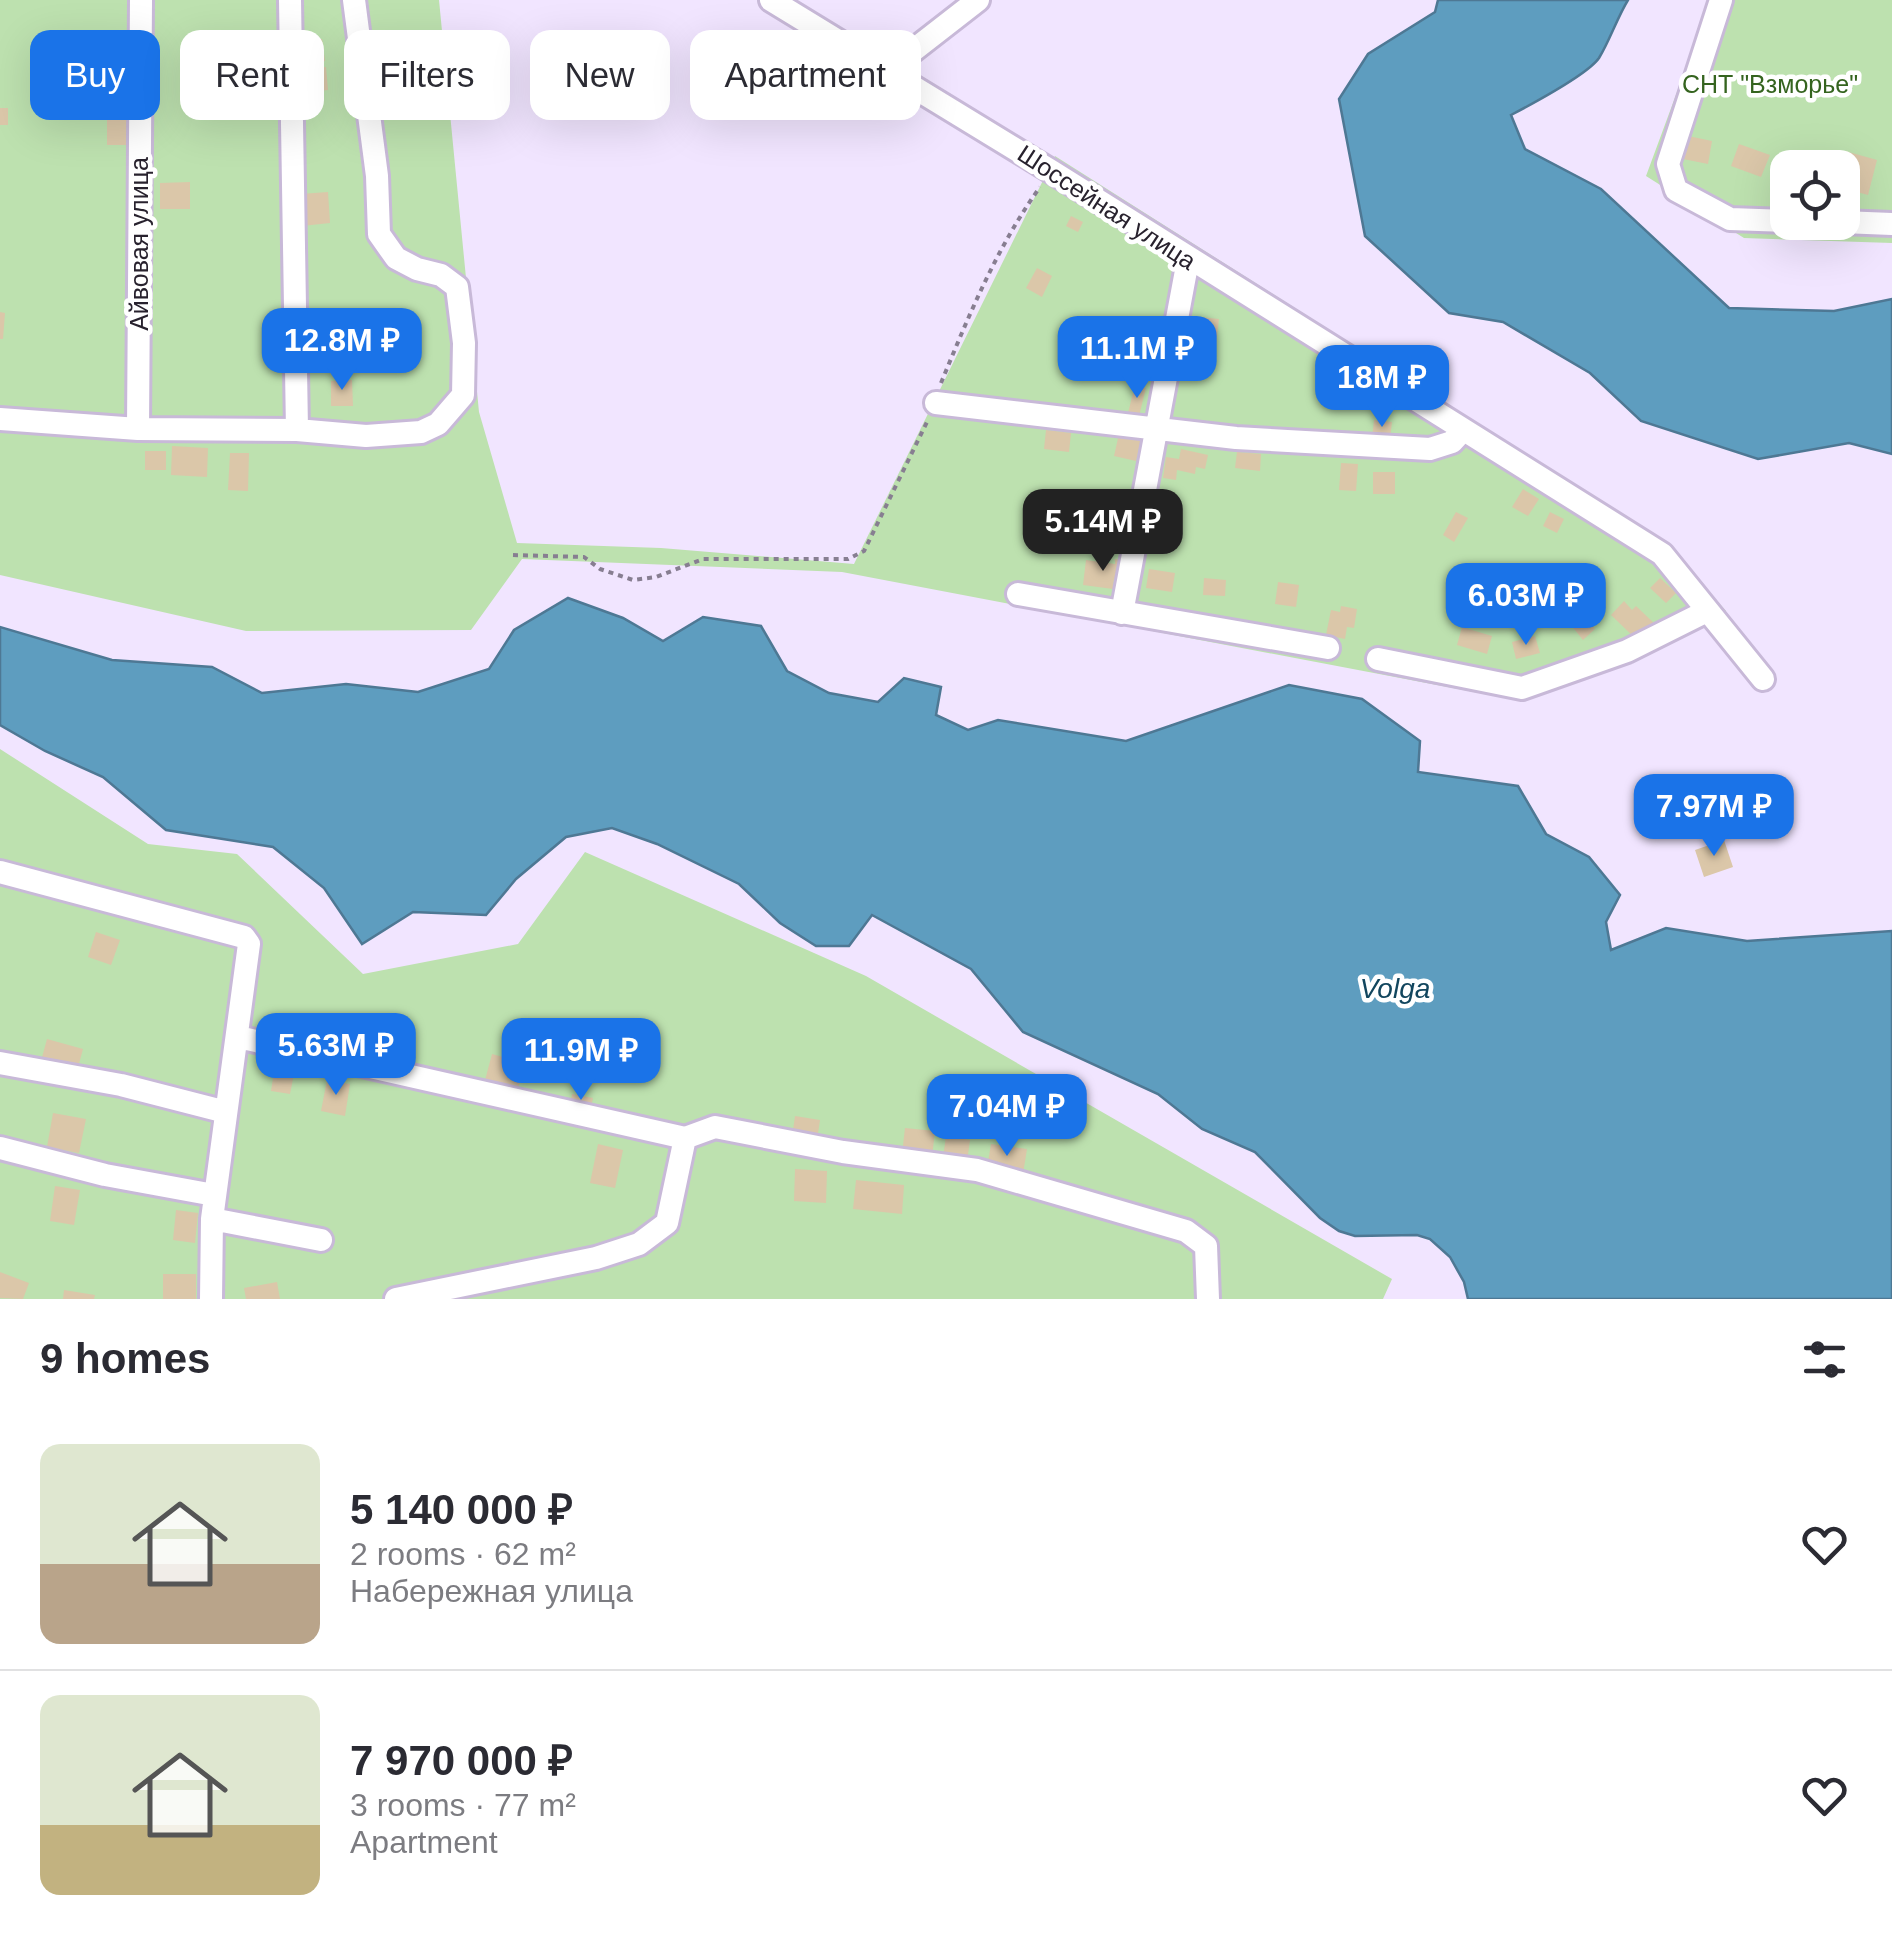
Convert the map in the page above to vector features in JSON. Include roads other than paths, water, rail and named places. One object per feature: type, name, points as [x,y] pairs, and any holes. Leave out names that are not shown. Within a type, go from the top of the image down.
[{"type":"street","name":"Айвовая улица","points":[[138,428],[141,0]]},
{"type":"street","points":[[290,0],[297,430]]},
{"type":"street","points":[[0,419],[366,436],[422,432],[438,424],[463,395],[464,343],[457,287],[441,275],[396,258],[379,234],[377,176],[354,0]]},
{"type":"street","name":"Шоссейная улица","points":[[771,0],[807,9],[835,30]]},
{"type":"street","points":[[921,44],[978,0]]},
{"type":"street","points":[[1721,0],[1668,164],[1676,190],[1730,219],[1770,220]]},
{"type":"street","name":"Шоссейная улица","points":[[921,90],[1662,554],[1762,678]]},
{"type":"street","points":[[1860,223],[1892,224]]},
{"type":"street","points":[[1122,614],[1188,260]]},
{"type":"street","points":[[936,403],[1236,438],[1430,449],[1452,442],[1463,430]]},
{"type":"street","points":[[1018,594],[1328,648]]},
{"type":"street","points":[[1378,659],[1522,688],[1626,651],[1707,612]]},
{"type":"street","points":[[0,872],[244,937],[249,944],[213,1207],[211,1299]]},
{"type":"street","points":[[238,1037],[685,1138],[715,1127],[843,1152],[976,1170],[1186,1231],[1206,1246],[1208,1299]]},
{"type":"street","points":[[0,1063],[122,1085],[226,1112]]},
{"type":"street","points":[[396,1299],[596,1258],[639,1244],[667,1224],[685,1138]]},
{"type":"street","points":[[0,1148],[105,1174],[321,1240]]},
{"type":"water","points":[[1438,0],[1628,0],[1593,65],[1511,115],[1525,149],[1601,189],[1729,308],[1834,311],[1892,299],[1892,454],[1849,443],[1758,459],[1641,421],[1590,373],[1503,322],[1449,313],[1365,236],[1339,99],[1368,54],[1435,12]]},
{"type":"water","name":"Volga","points":[[568,598],[623,618],[663,641],[703,617],[761,626],[787,671],[829,693],[878,702],[904,678],[941,687],[936,715],[968,730],[998,720],[1126,741],[1289,685],[1362,699],[1420,741],[1418,772],[1518,786],[1546,834],[1589,857],[1620,895],[1606,922],[1611,950],[1666,928],[1747,941],[1892,931],[1892,1299],[1468,1299],[1464,1282],[1450,1257],[1430,1239],[1417,1235],[1355,1236],[1339,1231],[1320,1218],[1255,1152],[1202,1129],[1158,1094],[1023,1032],[971,969],[872,915],[849,946],[816,946],[780,923],[739,884],[657,844],[612,828],[566,837],[516,879],[486,915],[413,912],[362,944],[324,888],[273,847],[166,830],[103,777],[0,725],[0,627],[112,660],[212,667],[262,693],[346,684],[418,692],[489,669],[514,630]]},
{"type":"park label","name":"СНТ \"Взморье\"","points":[[1770,84]]}]
